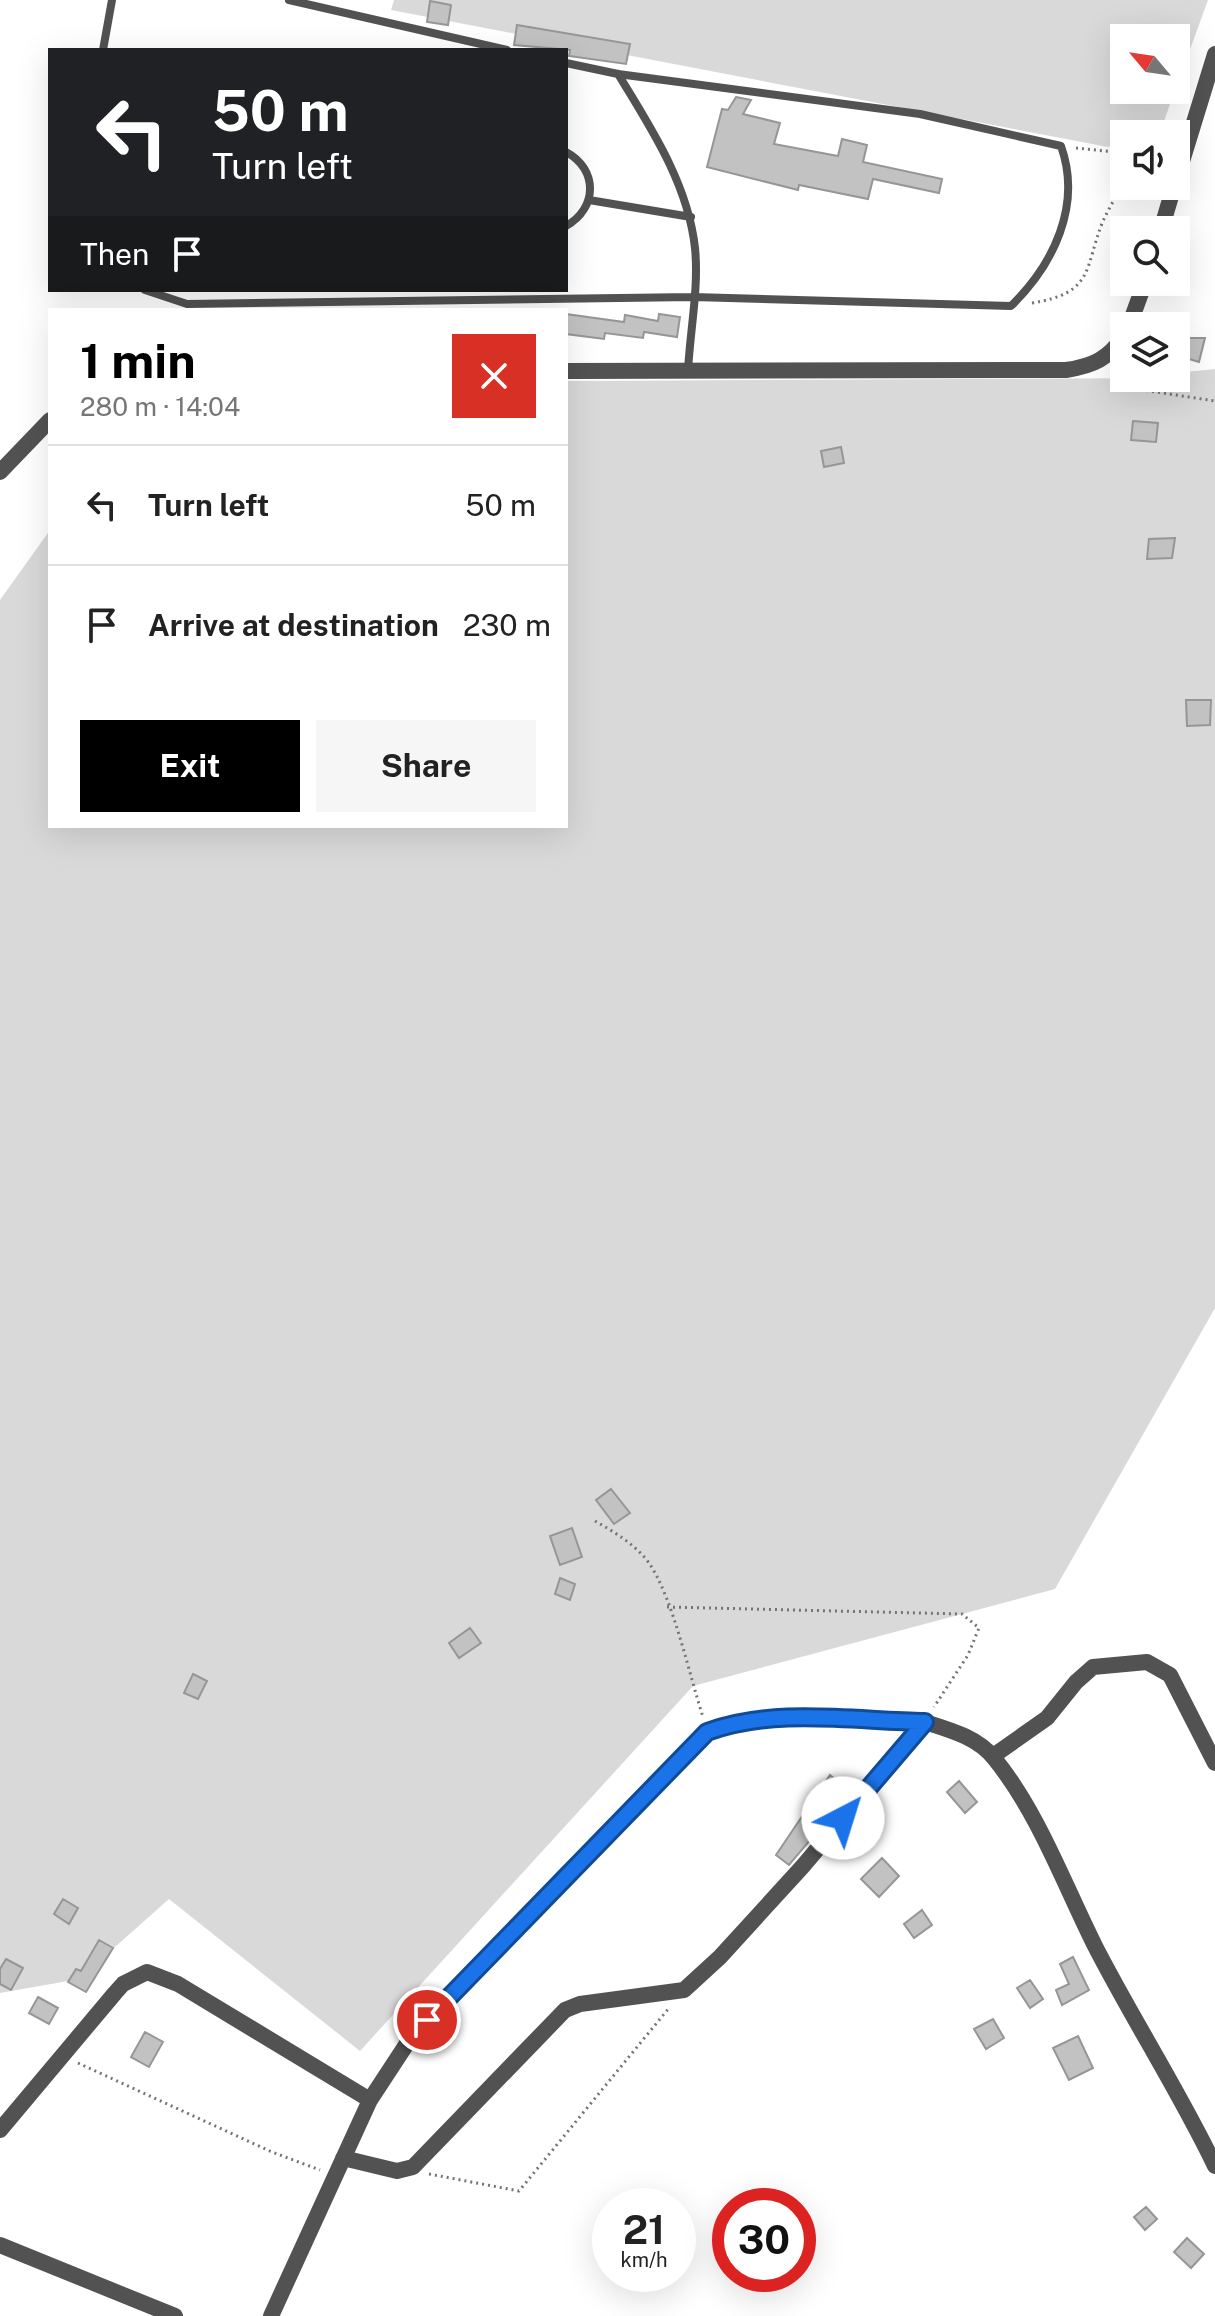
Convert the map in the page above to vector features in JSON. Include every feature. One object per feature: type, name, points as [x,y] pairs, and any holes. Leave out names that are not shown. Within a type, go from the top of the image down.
[{"type":"street","points":[[1190,135],[1215,54]]},
{"type":"street","points":[[568,371],[1066,370],[1089,366],[1110,353]]},
{"type":"street","points":[[0,472],[48,422]]},
{"type":"street","points":[[993,1756],[1047,1718],[1076,1682],[1093,1667],[1147,1662],[1170,1675],[1215,1763]]},
{"type":"street","points":[[271,2316],[370,2100],[410,2039],[707,1732],[733,1722],[764,1718],[925,1722],[958,1732],[993,1756],[1027,1810],[1097,1949],[1215,2166]]},
{"type":"street","points":[[343,2158],[397,2171],[413,2167],[565,2010],[580,2004],[684,1990],[720,1957],[803,1866],[925,1722]]},
{"type":"street","points":[[0,2130],[123,1984],[142,1973],[155,1973],[370,2100]]},
{"type":"street","points":[[0,2245],[175,2316]]},
{"type":"lane","points":[[103,48],[112,0]]},
{"type":"lane","points":[[289,0],[498,48]]},
{"type":"lane","points":[[151,292],[187,304],[693,297],[1011,306],[1041,270],[1065,221],[1070,182],[1061,146],[920,114],[618,74],[568,63]]},
{"type":"lane","points":[[618,74],[661,145],[691,217],[695,252],[688,371]]},
{"type":"lane","points":[[568,154],[585,167],[589,178],[589,200],[577,219],[568,225]]},
{"type":"lane","points":[[589,200],[691,217]]},
{"type":"path","points":[[1061,146],[1110,151]]},
{"type":"path","points":[[1011,306],[1057,299],[1087,276],[1103,222],[1115,200]]},
{"type":"path","points":[[1106,358],[1123,378],[1143,390],[1215,401]]},
{"type":"path","points":[[595,1521],[621,1535],[648,1562],[667,1607],[707,1732]]},
{"type":"path","points":[[667,1607],[962,1614],[979,1628],[968,1655],[925,1722]]},
{"type":"path","points":[[397,2171],[466,2178],[519,2191],[684,1990]]},
{"type":"path","points":[[64,2057],[272,2152],[334,2175]]},
{"type":"shaded area","points":[[394,0],[1208,0],[1190,50],[1190,24],[1110,24],[1110,104],[1170,104],[1164,120],[1110,120],[1108,147],[391,10]]},
{"type":"shaded area","points":[[1215,369],[1215,1308],[1055,1589],[693,1686],[360,2051],[169,1899],[79,1979],[0,1993],[0,600],[48,533],[48,828],[568,828],[568,381],[1110,378],[1110,392],[1190,392],[1190,372]]},
{"type":"building","points":[[430,1],[451,5],[448,25],[427,22]]},
{"type":"building","points":[[517,25],[630,44],[626,64],[569,56],[568,48],[514,45]]},
{"type":"building","points":[[736,97],[751,100],[743,114],[780,123],[774,144],[838,156],[842,139],[867,145],[863,162],[942,179],[939,193],[873,179],[868,199],[799,185],[798,190],[707,167],[722,109],[728,110]]},
{"type":"building","points":[[568,314],[624,322],[625,315],[658,321],[659,314],[680,317],[677,337],[644,332],[643,338],[605,333],[604,339],[568,334]]},
{"type":"building","points":[[1190,338],[1205,338],[1199,362],[1190,359]]},
{"type":"building","points":[[1133,421],[1158,423],[1156,442],[1131,440]]},
{"type":"building","points":[[841,447],[844,463],[824,467],[821,451]]},
{"type":"building","points":[[1175,538],[1172,558],[1147,559],[1149,539]]},
{"type":"building","points":[[1186,700],[1211,700],[1210,725],[1187,726]]},
{"type":"building","points":[[611,1489],[630,1513],[614,1524],[596,1500]]},
{"type":"building","points":[[572,1528],[582,1557],[560,1565],[550,1536]]},
{"type":"building","points":[[560,1578],[575,1584],[570,1600],[555,1594]]},
{"type":"building","points":[[470,1628],[481,1643],[459,1658],[449,1643]]},
{"type":"building","points":[[193,1674],[207,1681],[198,1699],[184,1693]]},
{"type":"building","points":[[830,1775],[851,1792],[789,1865],[776,1855]]},
{"type":"building","points":[[959,1781],[977,1802],[965,1813],[947,1792]]},
{"type":"building","points":[[882,1858],[899,1876],[879,1897],[861,1879]]},
{"type":"building","points":[[63,1899],[78,1908],[69,1924],[54,1914]]},
{"type":"building","points":[[922,1910],[932,1925],[914,1938],[904,1924]]},
{"type":"building","points":[[99,1940],[113,1948],[86,1992],[68,1982],[76,1969],[81,1971]]},
{"type":"building","points":[[1073,1957],[1089,1990],[1062,2005],[1056,1990],[1069,1984],[1060,1964]]},
{"type":"building","points":[[6,1959],[23,1968],[11,1990],[0,1984],[0,1969]]},
{"type":"building","points":[[1030,1980],[1043,1999],[1030,2008],[1017,1988]]},
{"type":"building","points":[[38,1997],[58,2008],[49,2024],[29,2013]]},
{"type":"building","points":[[993,2019],[1004,2038],[986,2049],[974,2029]]},
{"type":"building","points":[[145,2032],[163,2042],[149,2067],[131,2057]]},
{"type":"building","points":[[1078,2036],[1093,2068],[1069,2080],[1053,2048]]},
{"type":"building","points":[[1146,2207],[1157,2219],[1145,2230],[1134,2217]]},
{"type":"building","points":[[1187,2238],[1204,2254],[1191,2268],[1174,2252]]},
{"type":"route","points":[[427,2020],[707,1732],[733,1722],[764,1718],[925,1722],[843,1818]]}]
